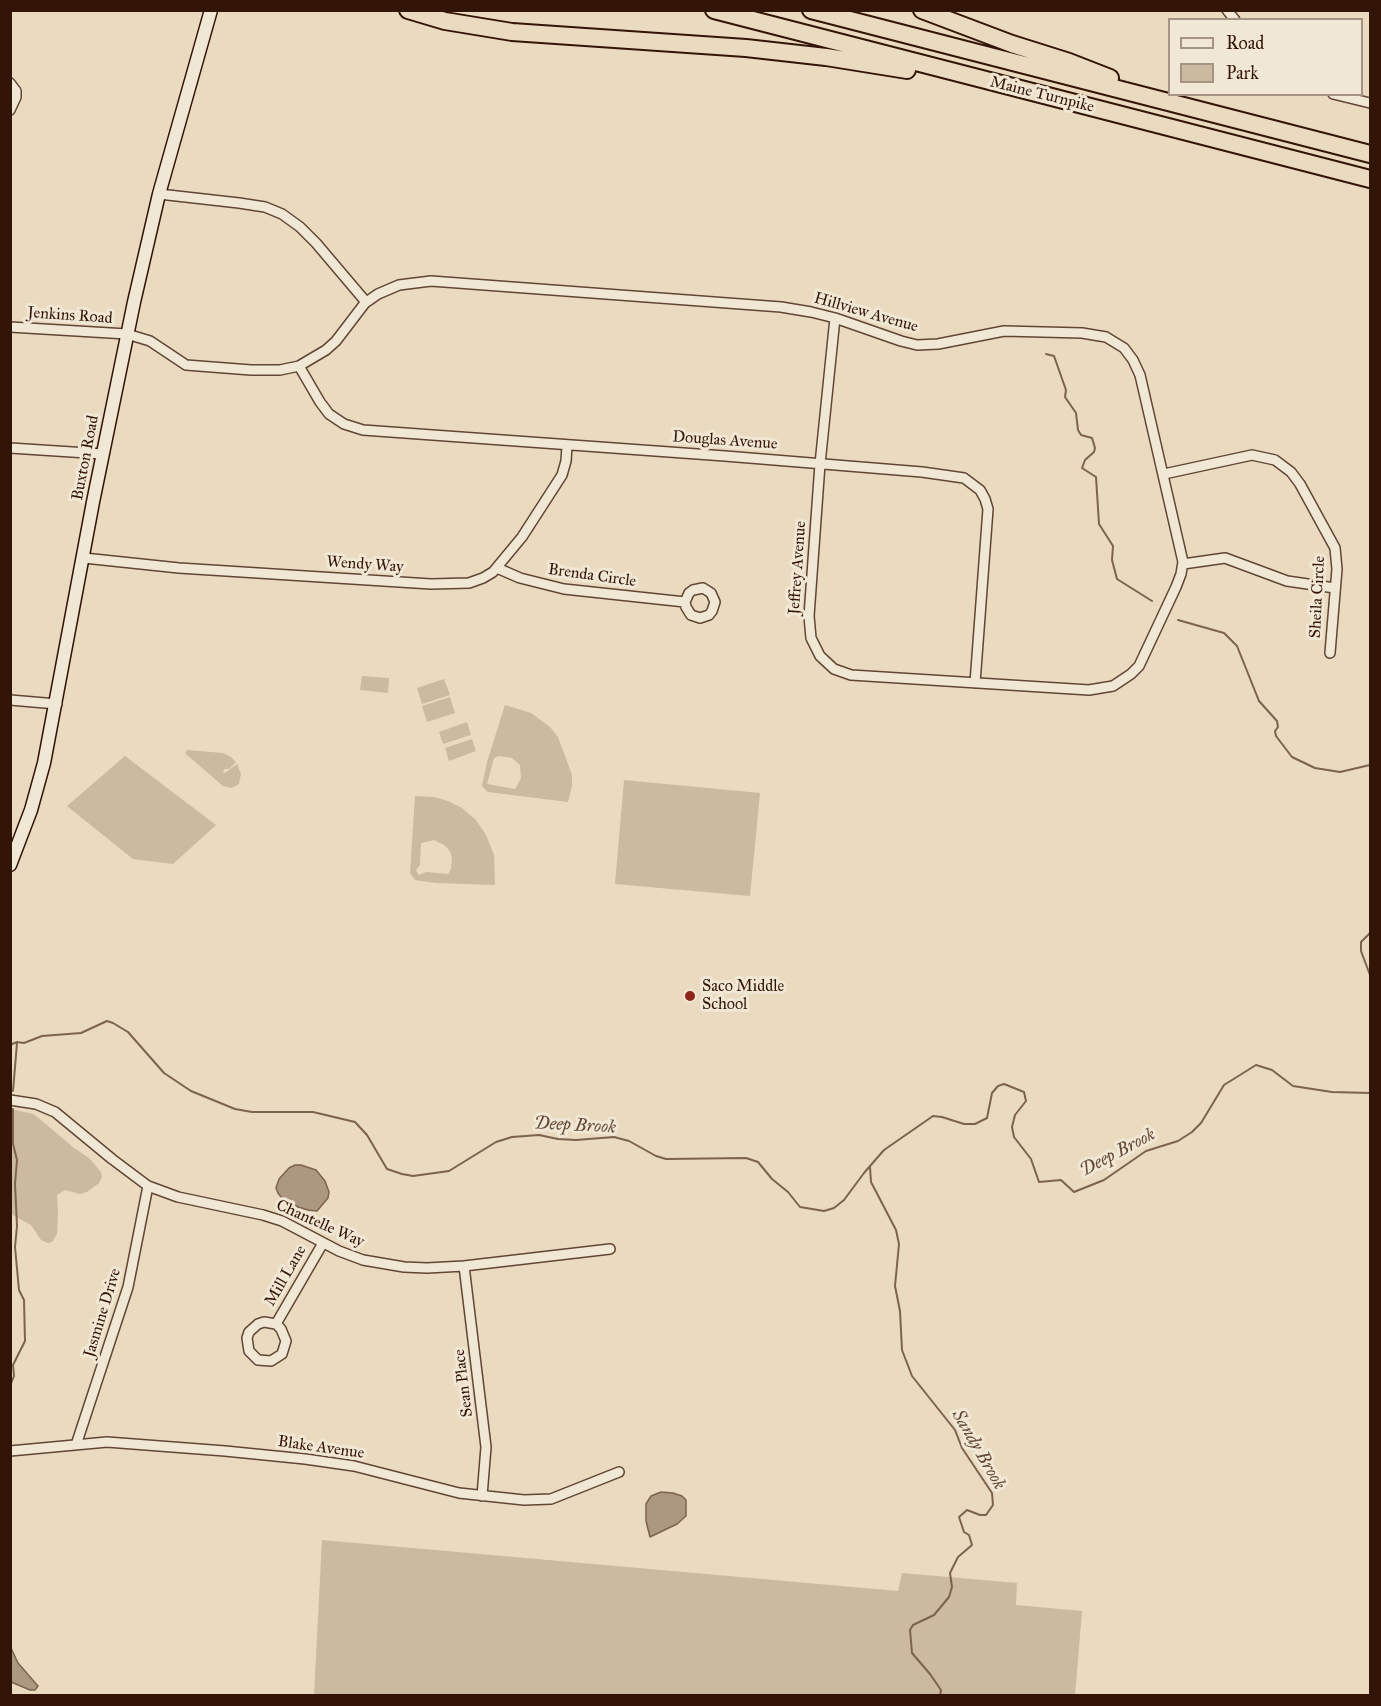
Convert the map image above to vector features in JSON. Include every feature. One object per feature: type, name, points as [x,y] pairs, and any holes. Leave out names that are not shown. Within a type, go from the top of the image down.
[{"type":"highway","points":[[408,10],[460,24],[512,32],[796,53],[1020,89]]},
{"type":"highway","name":"Maine Turnpike","points":[[714,10],[1371,179]]},
{"type":"highway","name":"Maine Turnpike","points":[[811,10],[1371,154]]},
{"type":"highway","points":[[922,10],[1187,107]]},
{"type":"main road","name":"Buxton Road","points":[[10,866],[38,788],[57,704],[127,334],[159,194],[212,10]]},
{"type":"street","points":[[10,83],[16,91],[16,97],[10,110]]},
{"type":"street","points":[[1341,96],[1371,103]]},
{"type":"street","points":[[159,194],[239,202],[282,213],[300,226],[366,302]]},
{"type":"street","name":"Hillview Avenue","points":[[127,334],[150,341],[186,365],[259,370],[299,366],[331,346],[366,302],[378,294],[399,285],[422,281],[442,281],[781,307],[835,318],[901,341],[922,345],[1004,331],[1082,333],[1113,340],[1124,348],[1137,366],[1164,474],[1183,564],[1180,580],[1138,666],[1118,683],[1102,689],[1089,690],[975,683]]},
{"type":"street","name":"Jeffrey Avenue","points":[[835,318],[820,464],[809,616],[812,638],[820,656],[834,669],[851,675],[975,683]]},
{"type":"street","name":"Jenkins Road","points":[[10,327],[127,334]]},
{"type":"street","name":"Douglas Avenue","points":[[299,366],[324,408],[334,418],[349,426],[396,433],[951,475],[969,480],[980,490],[987,502],[988,514],[975,683]]},
{"type":"street","name":"Wendy Way","points":[[84,558],[179,568],[431,584],[469,583],[483,578],[497,568],[526,532],[558,483],[565,468],[567,446]]},
{"type":"street","points":[[10,448],[103,454]]},
{"type":"street","name":"Sheila Circle","points":[[1164,474],[1252,455],[1267,457],[1284,466],[1300,484],[1335,548],[1337,562],[1330,652]]},
{"type":"street","points":[[1183,564],[1225,558],[1287,581],[1335,588]]},
{"type":"street","name":"Brenda Circle","points":[[497,568],[520,578],[564,589],[685,602]]},
{"type":"street","points":[[10,700],[57,704]]},
{"type":"street","name":"Chantelle Way","points":[[10,1100],[36,1104],[55,1112],[112,1160],[148,1186],[178,1197],[282,1221],[351,1256],[392,1265],[427,1268],[464,1266],[610,1249]]},
{"type":"street","name":"Jasmine Drive","points":[[76,1445],[128,1287],[148,1186]]},
{"type":"street","name":"Mill Lane","points":[[276,1324],[323,1243]]},
{"type":"street","name":"Sean Place","points":[[464,1266],[486,1447],[482,1496]]},
{"type":"street","name":"Mill Lane","points":[[264,1322],[276,1324],[285,1335],[286,1341],[282,1354],[271,1361],[258,1360],[249,1351],[247,1338],[249,1332],[264,1322]]},
{"type":"street","name":"Blake Avenue","points":[[10,1450],[107,1442],[305,1459],[354,1466],[459,1493],[524,1500],[551,1499],[619,1472]]},
{"type":"green space","points":[[362,676],[389,678],[388,693],[360,690]]},
{"type":"green space","points":[[444,679],[450,695],[422,704],[417,688]]},
{"type":"green space","points":[[450,697],[455,713],[427,722],[422,706]]},
{"type":"green space","points":[[505,705],[531,713],[550,727],[558,737],[572,775],[568,802],[488,792],[482,786]],"holes":[[[499,756],[512,758],[520,765],[521,778],[515,789],[487,784],[494,758]]]},
{"type":"green space","points":[[467,722],[471,735],[443,744],[439,732]]},
{"type":"green space","points":[[472,739],[476,751],[449,761],[445,748]]},
{"type":"green space","points":[[187,750],[223,753],[231,757],[236,762],[223,772],[225,773],[237,764],[241,774],[239,784],[232,788],[223,786],[185,753]]},
{"type":"green space","points":[[125,756],[216,825],[173,864],[133,859],[67,806]]},
{"type":"green space","points":[[624,780],[760,793],[750,896],[615,884]]},
{"type":"green space","points":[[415,796],[434,797],[462,808],[476,820],[486,835],[494,855],[495,885],[436,883],[415,880],[410,873]],"holes":[[[434,840],[450,851],[452,858],[448,874],[426,872],[419,875],[416,870],[420,865],[421,843]]]},
{"type":"green space","points":[[11,1109],[33,1114],[89,1158],[101,1172],[102,1177],[99,1183],[87,1192],[80,1194],[65,1190],[57,1195],[57,1234],[52,1242],[41,1240],[31,1225],[11,1214]]},
{"type":"green space","points":[[322,1540],[898,1591],[902,1573],[1017,1583],[1016,1605],[1082,1611],[1075,1695],[314,1695]]},
{"type":"shaded area","points":[[295,1165],[316,1170],[325,1181],[329,1192],[328,1198],[317,1211],[298,1207],[278,1193],[276,1188],[279,1179]]},
{"type":"shaded area","points":[[661,1492],[682,1496],[686,1500],[686,1516],[677,1524],[650,1537],[646,1521],[646,1504],[651,1496]]},
{"type":"shaded area","points":[[11,1648],[18,1663],[38,1686],[35,1690],[11,1682]]},
{"type":"waterway","points":[[1046,354],[1054,356],[1066,390],[1065,397],[1076,413],[1078,430],[1081,435],[1092,438],[1094,452],[1085,460],[1082,468],[1096,477],[1099,524],[1113,546],[1112,560],[1117,579],[1152,601]]},
{"type":"waterway","points":[[1178,620],[1224,633],[1237,646],[1259,701],[1277,721],[1276,736],[1292,757],[1315,768],[1340,772],[1370,765]]},
{"type":"waterway","name":"Deep Brook","points":[[1370,933],[1361,942],[1361,951],[1370,975]]},
{"type":"waterway","name":"Deep Brook","points":[[10,1045],[17,1042],[24,1043],[42,1036],[81,1033],[107,1021],[128,1032],[164,1073],[191,1091],[235,1109],[252,1112],[313,1112],[355,1122],[367,1135],[387,1169],[402,1174],[413,1176],[449,1171],[496,1142],[512,1137],[539,1135],[576,1140],[614,1137],[629,1141],[666,1159],[746,1158],[758,1162],[800,1207],[824,1211],[834,1208],[844,1200],[884,1150],[933,1116],[964,1124],[975,1124],[987,1118],[992,1093],[998,1086],[1004,1084],[1024,1092],[1026,1101],[1015,1115],[1012,1127],[1014,1137],[1031,1159],[1039,1182],[1061,1180],[1074,1192],[1104,1180],[1146,1151],[1178,1141],[1192,1132],[1201,1123],[1224,1085],[1256,1065],[1272,1070],[1293,1086],[1332,1092],[1370,1093]]},
{"type":"waterway","points":[[13,1091],[17,1043]]},
{"type":"waterway","points":[[10,1386],[14,1376],[13,1365],[25,1341],[24,1300],[19,1290],[15,1247],[17,1160],[13,1144],[13,1109]]},
{"type":"waterway","name":"Sandy Brook","points":[[870,1167],[871,1182],[896,1230],[899,1244],[895,1286],[900,1311],[902,1350],[912,1376],[955,1430],[962,1448],[992,1493],[993,1505],[986,1515],[967,1510],[959,1517],[972,1545],[958,1557],[950,1573],[952,1587],[949,1597],[934,1615],[913,1625],[910,1630],[912,1653],[941,1690],[940,1696]]},
{"type":"place","name":"Saco Middle School","points":[[690,996]]}]
